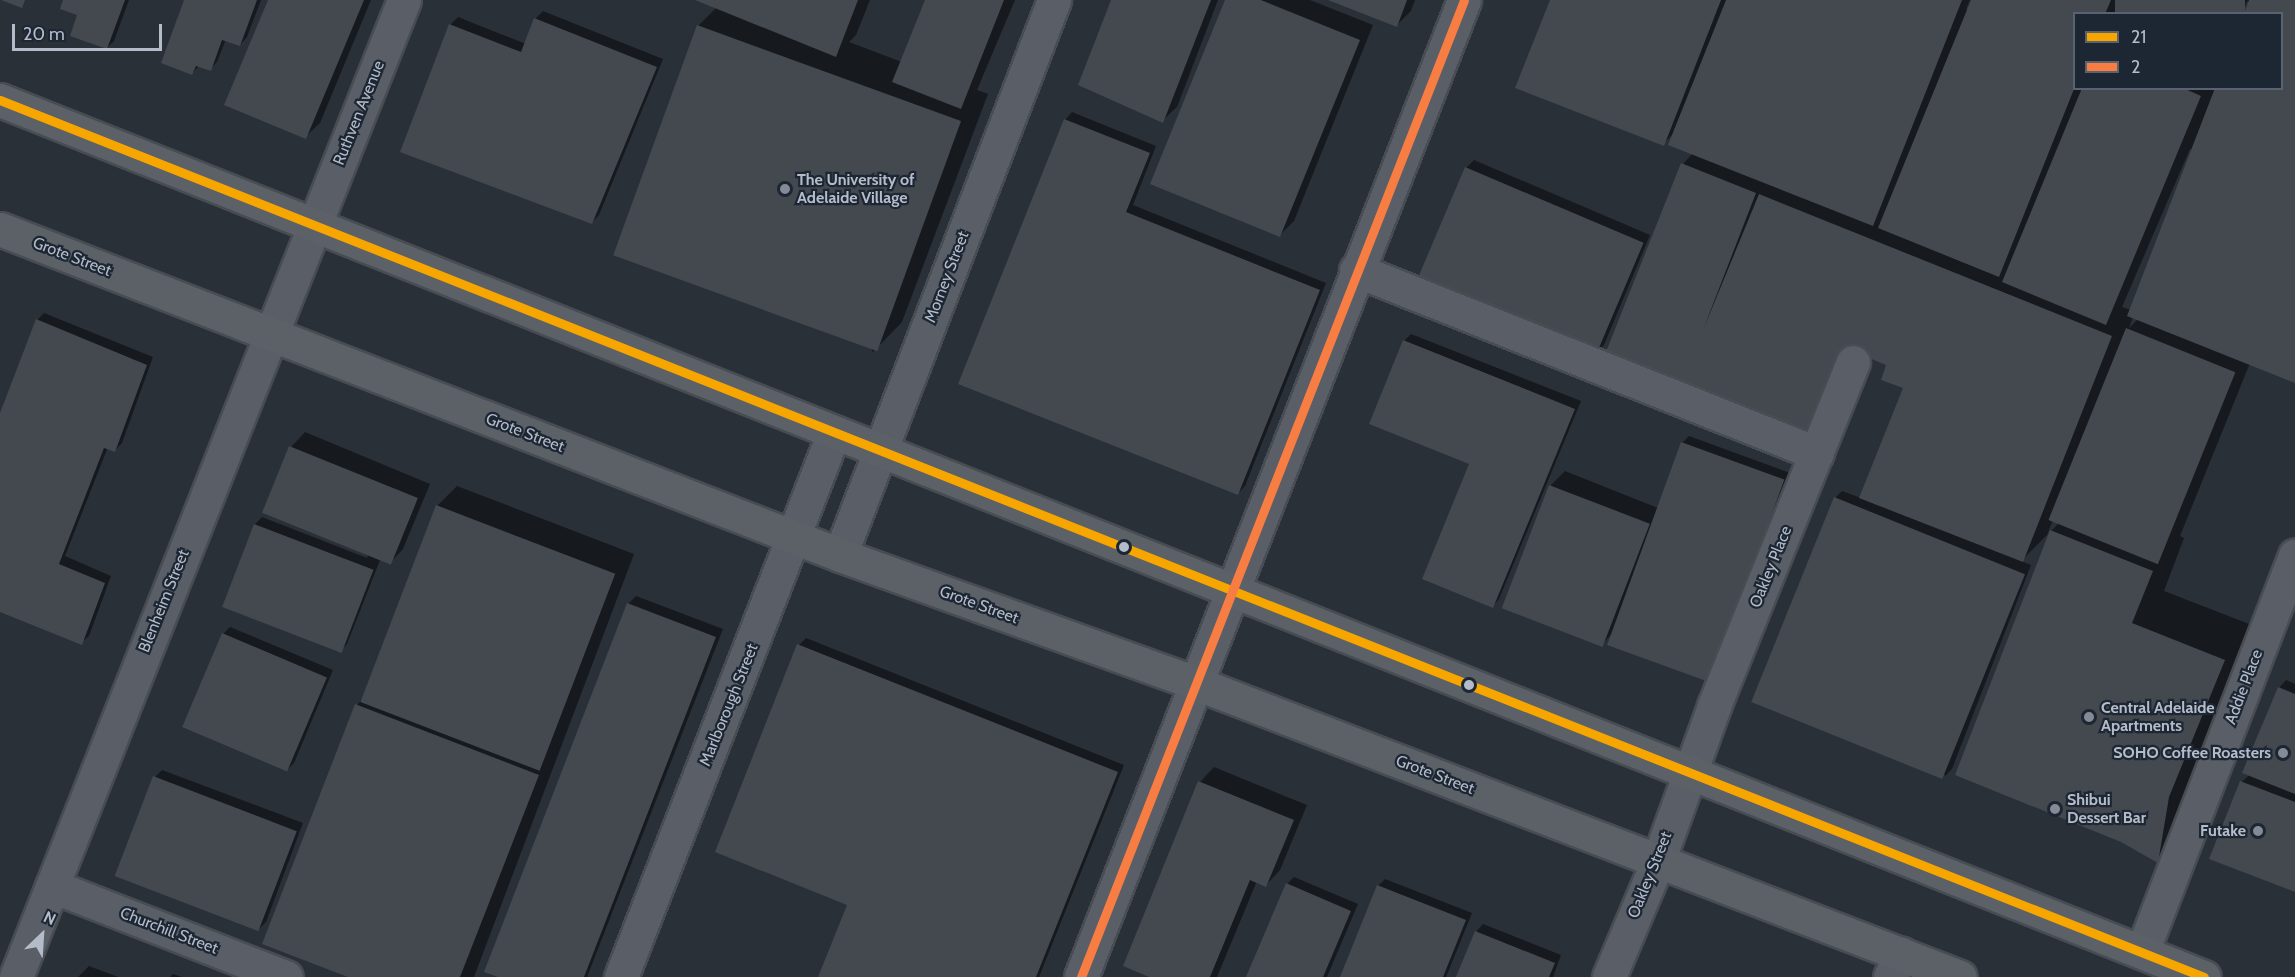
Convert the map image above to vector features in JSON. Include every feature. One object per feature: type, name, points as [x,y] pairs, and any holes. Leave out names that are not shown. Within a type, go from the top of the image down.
[{"type":"main road","points":[[0,100],[2204,977]]},
{"type":"main road","name":"Grote Street","points":[[0,229],[795,538],[1198,684],[1658,861],[1895,965],[1960,977]]},
{"type":"street","name":"Ruthven Avenue","points":[[314,225],[404,0]]},
{"type":"street","name":"Morney Street","points":[[840,555],[1054,0]]},
{"type":"street","points":[[1081,977],[1198,684],[1356,270],[1464,0]]},
{"type":"street","name":"Blenheim Street","points":[[16,977],[314,225]]},
{"type":"street","points":[[1356,270],[1817,453]]},
{"type":"street","name":"Oakley Place","points":[[1690,772],[1852,362]]},
{"type":"street","name":"Marlborough Street","points":[[621,977],[795,538],[834,432]]},
{"type":"street","name":"Addie Place","points":[[2142,952],[2295,556]]},
{"type":"street","name":"Oakley Street","points":[[1609,977],[1658,861],[1690,772]]},
{"type":"street","name":"Churchill Street","points":[[52,886],[286,977]]},
{"type":"building","points":[[1,0],[25,0],[22,8]]},
{"type":"building","points":[[63,0],[125,0],[107,49],[70,36],[77,15],[60,9]]},
{"type":"building","points":[[184,0],[257,0],[240,46],[222,40],[211,71],[196,66],[192,75],[161,63]]},
{"type":"building","points":[[268,0],[364,0],[306,139],[224,105]]},
{"type":"building","points":[[695,0],[858,0],[836,57]]},
{"type":"building","points":[[925,0],[1004,0],[961,109],[892,82]]},
{"type":"building","points":[[1111,0],[1211,0],[1163,123],[1078,85]]},
{"type":"building","points":[[1225,0],[1261,0],[1360,40],[1280,237],[1150,184]]},
{"type":"building","points":[[1328,0],[1407,0],[1397,27]]},
{"type":"building","points":[[1550,0],[1721,0],[1664,146],[1515,88]]},
{"type":"building","points":[[1726,0],[1962,0],[1873,226],[1668,145]]},
{"type":"building","points":[[1971,0],[2111,0],[2106,12],[2073,12],[2074,90],[1999,277],[1878,228]]},
{"type":"building","points":[[2115,0],[2245,0],[2245,12],[2115,12]]},
{"type":"building","points":[[2249,0],[2295,0],[2295,383],[2127,316],[2214,90],[2283,90],[2283,12],[2245,12]]},
{"type":"building","points":[[534,18],[657,67],[592,224],[400,152],[449,24],[521,52]]},
{"type":"building","name":"The University of Adelaide Village","points":[[697,25],[961,121],[877,351],[613,255]]},
{"type":"building","points":[[2081,90],[2188,90],[2201,96],[2106,325],[2002,282]]},
{"type":"building","points":[[1064,119],[1150,153],[1126,212],[1320,290],[1238,495],[958,384]]},
{"type":"building","points":[[1681,163],[1756,193],[1703,330],[1759,194],[2112,336],[2023,562],[1859,498],[1903,388],[1881,380],[1886,365],[1843,347],[1807,437],[1604,357]]},
{"type":"building","points":[[1465,167],[1644,243],[1597,353],[1418,277]]},
{"type":"building","points":[[36,319],[147,365],[115,452],[104,448],[59,564],[105,583],[82,645],[0,612],[0,413]]},
{"type":"building","points":[[2126,328],[2235,372],[2158,564],[2048,520]]},
{"type":"building","points":[[1403,340],[1575,409],[1493,608],[1422,579],[1469,464],[1369,424]]},
{"type":"building","points":[[1681,442],[1784,480],[1710,683],[1607,645]]},
{"type":"building","points":[[289,446],[418,498],[391,565],[262,513]]},
{"type":"building","points":[[1549,485],[1650,524],[1603,647],[1502,608]]},
{"type":"building","points":[[1834,497],[2025,574],[1942,779],[1751,702]]},
{"type":"building","points":[[436,505],[615,574],[540,771],[360,702]]},
{"type":"building","points":[[254,524],[373,570],[342,653],[222,607]]},
{"type":"building","name":"Central Adelaide Apartments","points":[[2050,530],[2153,571],[2132,623],[2225,660],[2169,797],[2158,863],[2121,842],[1955,775]]},
{"type":"building","points":[[627,603],[716,637],[584,977],[498,977],[484,972]]},
{"type":"building","points":[[222,633],[327,678],[287,771],[182,727]]},
{"type":"building","points":[[797,644],[1118,772],[1036,977],[818,977],[847,905],[715,852]]},
{"type":"building","points":[[2278,687],[2295,694],[2295,794],[2242,773]]},
{"type":"building","points":[[355,704],[539,775],[460,977],[348,977],[262,944]]},
{"type":"building","points":[[153,776],[297,831],[258,931],[115,876]]},
{"type":"building","points":[[1198,781],[1294,820],[1266,887],[1250,880],[1210,977],[1149,977],[1123,966]]},
{"type":"building","name":"Futake","points":[[2240,781],[2295,802],[2295,892],[2209,859]]},
{"type":"building","points":[[1286,883],[1351,911],[1323,977],[1246,977]]},
{"type":"building","points":[[1377,885],[1466,920],[1443,977],[1340,977]]},
{"type":"building","points":[[1475,931],[1555,963],[1549,977],[1456,977]]},
{"type":"transit line","name":"2","points":[[1081,977],[1464,0]]},
{"type":"transit line","name":"21","points":[[0,100],[2204,977]]},
{"type":"place","name":"The University of Adelaide Village","points":[[785,189]]},
{"type":"place","name":"Central Adelaide Apartments","points":[[2089,717]]},
{"type":"place","name":"SOHO Coffee Roasters","points":[[2283,753]]},
{"type":"place","name":"Shibui Dessert Bar","points":[[2055,809]]},
{"type":"place","name":"Futake","points":[[2258,831]]}]
